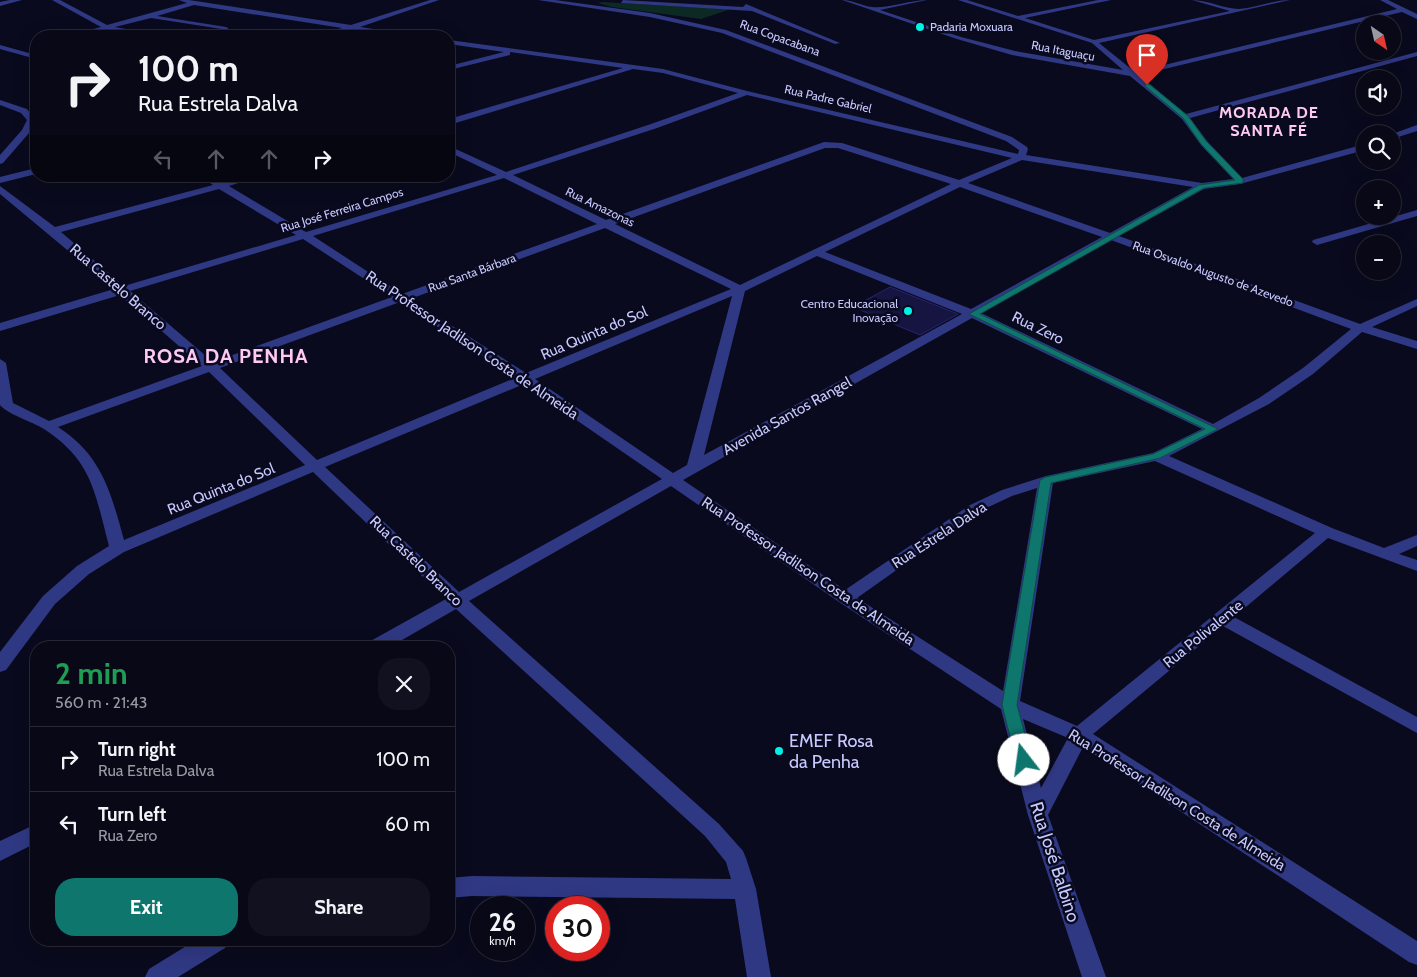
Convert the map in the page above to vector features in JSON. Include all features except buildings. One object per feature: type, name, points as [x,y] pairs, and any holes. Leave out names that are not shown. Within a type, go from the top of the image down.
[{"type":"street","points":[[0,4],[19,0]]},
{"type":"street","points":[[55,0],[108,28],[119,30]]},
{"type":"street","points":[[182,0],[364,30]]},
{"type":"street","points":[[341,30],[436,0]]},
{"type":"street","name":"Rua Copacabana","points":[[541,0],[650,15],[724,30],[1000,136],[1018,144],[1024,149],[1022,157]]},
{"type":"street","points":[[733,0],[837,42]]},
{"type":"street","name":"Rua Itaguaçu","points":[[845,0],[959,38],[1014,53],[1134,74]]},
{"type":"street","points":[[873,9],[924,0]]},
{"type":"street","points":[[961,0],[1020,17],[1094,42],[1185,117],[1204,143],[1240,181]]},
{"type":"street","points":[[1020,17],[1108,0]]},
{"type":"street","points":[[1195,0],[1238,10]]},
{"type":"street","points":[[1094,42],[1287,0]]},
{"type":"street","points":[[1382,0],[1417,16]]},
{"type":"street","points":[[559,2],[608,1]]},
{"type":"street","points":[[618,2],[754,9]]},
{"type":"street","points":[[98,30],[194,3]]},
{"type":"street","points":[[1134,74],[1403,10]]},
{"type":"street","points":[[148,17],[226,29]]},
{"type":"street","name":"Rua Padre Gabriel","points":[[455,43],[636,66],[1022,157],[1202,186]]},
{"type":"street","points":[[0,52],[27,46]]},
{"type":"street","points":[[0,47],[30,55]]},
{"type":"street","points":[[455,66],[513,51]]},
{"type":"street","points":[[1185,117],[1417,54]]},
{"type":"street","points":[[455,120],[636,66]]},
{"type":"street","name":"Rua José Ferreira Campos","points":[[0,327],[505,175],[654,126],[746,93]]},
{"type":"street","points":[[0,102],[30,116]]},
{"type":"street","points":[[24,112],[30,110]]},
{"type":"street","points":[[0,161],[30,125]]},
{"type":"street","points":[[1401,134],[1417,128]]},
{"type":"street","points":[[967,145],[1000,136]]},
{"type":"street","name":"Rua Osvaldo Augusto de Azevedo","points":[[839,144],[960,183],[1111,236],[1358,329],[1417,346]]},
{"type":"street","name":"Rua Santa Bárbara","points":[[50,425],[824,145],[839,144]]},
{"type":"street","points":[[1202,186],[1240,181],[1356,149]]},
{"type":"street","name":"Rua Amazonas","points":[[455,152],[740,289]]},
{"type":"street","name":"Rua Quinta do Sol","points":[[0,665],[49,600],[82,570],[118,548],[740,289],[960,183],[1022,157]]},
{"type":"street","points":[[0,180],[30,172]]},
{"type":"street","name":"Rua Professor Jadilson Costa de Almeida","points":[[215,182],[304,235],[526,379],[845,598],[1010,705],[1079,735],[1417,954]]},
{"type":"street","points":[[53,231],[235,182]]},
{"type":"street","name":"Avenida Santos Rangel","points":[[386,641],[694,467],[1202,186]]},
{"type":"street","name":"Rua Castelo Branco","points":[[0,189],[53,231],[211,367],[318,466],[458,601],[712,830],[735,858],[745,889],[759,977]]},
{"type":"street","points":[[1317,242],[1417,213]]},
{"type":"street","name":"Rua Zero","points":[[818,253],[973,314],[1213,429]]},
{"type":"street","points":[[694,467],[740,289]]},
{"type":"street","name":"Rua Estrela Dalva","points":[[845,598],[975,508],[1008,493],[1046,480],[1157,456],[1213,429],[1264,401],[1301,376],[1358,329],[1417,302]]},
{"type":"street","points":[[0,363],[4,408],[50,425],[81,453],[97,478],[118,548]]},
{"type":"street","points":[[1157,456],[1326,532],[1417,566]]},
{"type":"street","name":"Rua José Balbino","points":[[1046,480],[1010,705],[1038,815],[1094,977]]},
{"type":"street","name":"Rua Polivalente","points":[[1079,735],[1326,532]]},
{"type":"street","points":[[1384,554],[1417,540]]},
{"type":"street","points":[[1223,618],[1417,726]]},
{"type":"street","points":[[1038,815],[1079,735]]},
{"type":"street","points":[[0,852],[30,835]]},
{"type":"street","points":[[455,887],[472,886],[745,889]]},
{"type":"street","points":[[158,977],[207,946]]},
{"type":"green space","points":[[598,3],[731,9],[701,19],[612,7]]},
{"type":"place","name":"Padaria Moxuara","points":[[920,27]]},
{"type":"place","name":"Centro Educacional Inovação","points":[[908,311]]},
{"type":"place","name":"EMEF Rosa da Penha","points":[[779,751]]},
{"type":"district","name":"MORADA DE SANTA FÉ","points":[[1269,121]]},
{"type":"district","name":"ROSA DA PENHA","points":[[226,356]]},
{"type":"route","points":[[1024,760],[1010,705],[1046,480],[1157,456],[1213,429],[973,314],[1202,186],[1240,181],[1204,143],[1185,117],[1147,85]]}]
